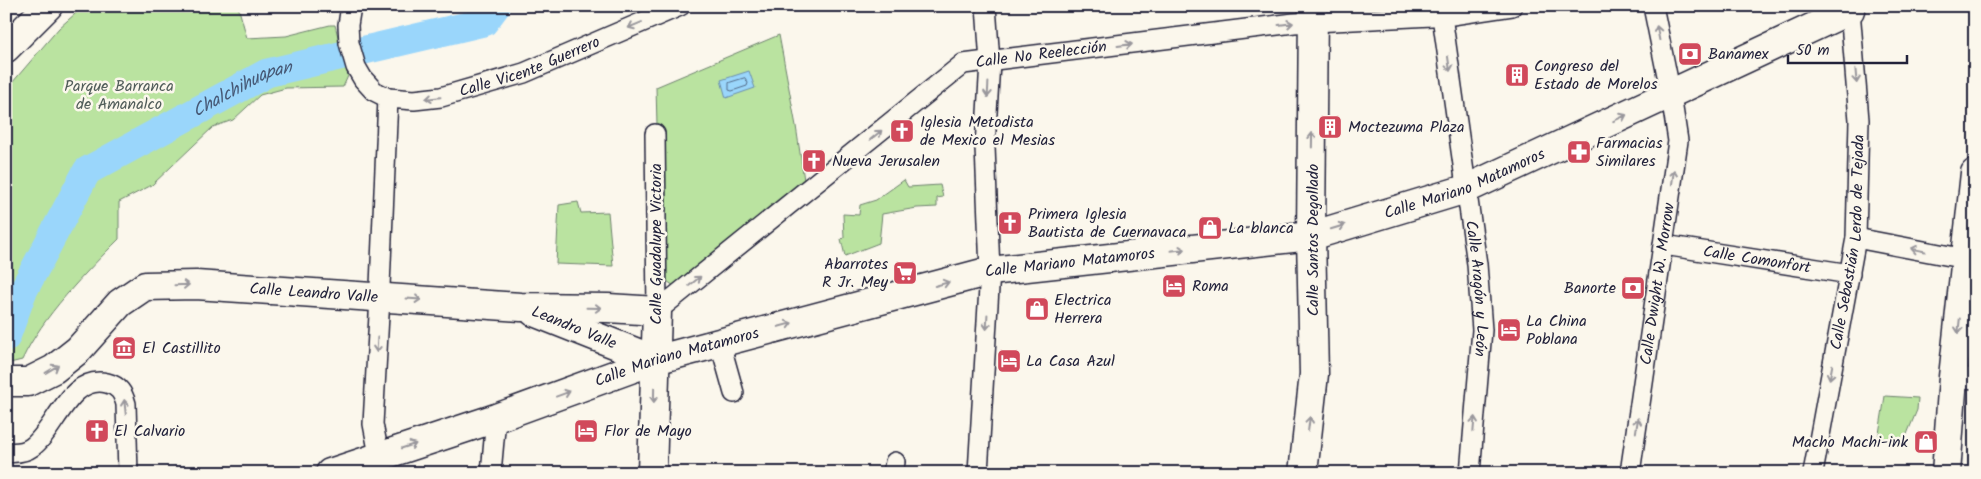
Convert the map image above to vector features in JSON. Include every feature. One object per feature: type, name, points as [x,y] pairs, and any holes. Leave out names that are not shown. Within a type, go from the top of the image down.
[{"type":"street","points":[[6,48],[48,6]]},
{"type":"street","points":[[351,6],[348,25],[349,43],[356,66],[363,78],[381,94],[380,291],[373,424],[379,455]]},
{"type":"street","name":"Calle Vicente Guerrero","points":[[381,94],[414,100],[441,97],[524,73],[680,6]]},
{"type":"street","points":[[978,473],[990,271],[985,147],[990,62],[986,6]]},
{"type":"street","name":"Calle No Reelección","points":[[657,312],[963,64],[990,62],[1313,14],[1442,16],[1512,6]]},
{"type":"street","name":"Calle Dwight W. Morrow","points":[[1630,473],[1678,141],[1671,94],[1653,6]]},
{"type":"street","name":"Calle Mariano Matamoros","points":[[330,473],[379,455],[496,418],[655,360],[990,271],[1311,236],[1466,189],[1850,8]]},
{"type":"street","name":"Calle Sebastián Lerdo de Tejada","points":[[1813,473],[1856,238],[1859,120],[1850,8]]},
{"type":"street","name":"Calle Santos Degollado","points":[[1303,473],[1314,374],[1311,236],[1313,14]]},
{"type":"street","name":"Calle Aragón y León","points":[[1442,16],[1477,264],[1482,330],[1470,473]]},
{"type":"street","name":"Calle Guadalupe Victoria","points":[[652,473],[657,312],[655,134]]},
{"type":"street","points":[[1946,473],[1964,378],[1969,251],[1975,173]]},
{"type":"street","points":[[1856,238],[1969,251]]},
{"type":"street","name":"Calle Comonfort","points":[[1664,245],[1850,274]]},
{"type":"street","name":"Calle Leandro Valle","points":[[6,382],[28,382],[54,369],[78,350],[120,302],[145,286],[196,285],[380,291],[522,307],[608,308],[657,312]]},
{"type":"street","name":"Leandro Valle","points":[[522,307],[655,360]]},
{"type":"street","points":[[720,343],[734,393]]},
{"type":"street","points":[[6,452],[17,454],[31,448],[46,433],[76,391],[90,383],[106,382],[118,387],[124,396],[126,404],[128,473]]},
{"type":"street","points":[[491,473],[496,418]]},
{"type":"green space","name":"Parque Barranca de Amanalco","points":[[84,6],[238,6],[247,38],[286,36],[335,25],[348,76],[343,87],[286,88],[260,95],[233,120],[213,127],[152,185],[119,202],[119,239],[79,280],[53,312],[22,360],[6,364],[6,90],[59,28]]},
{"type":"green space","points":[[779,35],[804,180],[674,286],[661,277],[656,87]]},
{"type":"green space","points":[[904,180],[908,187],[940,185],[943,197],[937,198],[937,207],[917,208],[882,214],[879,243],[845,256],[841,239],[844,238],[843,214],[859,215],[860,205],[876,200]]},
{"type":"green space","points":[[578,202],[581,213],[608,212],[613,266],[556,264],[559,205]]},
{"type":"green space","points":[[1885,396],[1918,398],[1917,410],[1905,439],[1878,440]]},
{"type":"water","points":[[749,71],[755,88],[726,98],[721,80]]},
{"type":"waterway","name":"Chalchihuapan","points":[[6,337],[22,293],[87,171],[267,73],[484,22],[496,6]]},
{"type":"place","name":"Banamex","points":[[1690,54]]},
{"type":"place","name":"Congreso del Estado de Morelos","points":[[1517,75]]},
{"type":"place","name":"Moctezuma Plaza","points":[[1330,127]]},
{"type":"place","name":"Iglesia Metodista de Mexico el Mesias","points":[[902,131]]},
{"type":"place","name":"Farmacias Similares","points":[[1579,152]]},
{"type":"place","name":"Nueva Jerusalen","points":[[814,161]]},
{"type":"place","name":"Primera Iglesia Bautista de Cuernavaca","points":[[1010,223]]},
{"type":"place","name":"La blanca","points":[[1210,228]]},
{"type":"place","name":"Abarrotes R Jr. Mey","points":[[905,273]]},
{"type":"place","name":"Roma","points":[[1174,286]]},
{"type":"place","name":"Banorte","points":[[1633,288]]},
{"type":"place","name":"Electrica Herrera","points":[[1037,309]]},
{"type":"place","name":"La China Poblana","points":[[1509,330]]},
{"type":"place","name":"El Castillito","points":[[124,348]]},
{"type":"place","name":"La Casa Azul","points":[[1009,361]]},
{"type":"place","name":"El Calvario","points":[[97,431]]},
{"type":"place","name":"Flor de Mayo","points":[[586,431]]},
{"type":"place","name":"Macho Machi-ink","points":[[1926,442]]}]
